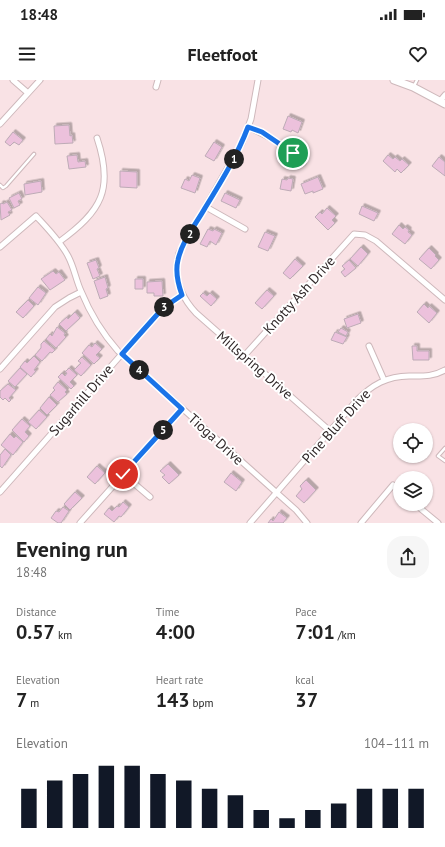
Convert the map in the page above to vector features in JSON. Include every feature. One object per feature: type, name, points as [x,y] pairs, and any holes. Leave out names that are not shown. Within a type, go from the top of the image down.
[{"type":"main road","points":[[394,80],[415,83],[443,100]]},
{"type":"street","points":[[13,80],[28,92]]},
{"type":"street","points":[[0,124],[40,80]]},
{"type":"street","points":[[156,87],[158,80]]},
{"type":"street","points":[[182,295],[177,276],[178,259],[182,248],[236,155],[248,127],[258,80]]},
{"type":"street","points":[[248,127],[262,132],[287,148],[303,163]]},
{"type":"street","points":[[59,242],[77,229],[88,218],[103,191],[105,166],[97,138]]},
{"type":"street","points":[[206,207],[245,229]]},
{"type":"street","name":"Tioga Drive","points":[[0,247],[36,216],[59,242],[70,261],[81,292],[102,331],[122,354],[296,510],[307,523]]},
{"type":"street","name":"Knotty Ash Drive","points":[[244,356],[354,234],[365,235],[376,241],[445,300]]},
{"type":"street","points":[[0,369],[55,307],[81,292]]},
{"type":"street","name":"Sugarhill Drive","points":[[0,492],[163,308],[182,295]]},
{"type":"street","name":"Millspring Drive","points":[[182,295],[196,313],[331,432]]},
{"type":"street","points":[[369,346],[384,380]]},
{"type":"street","name":"Pine Bluff Drive","points":[[250,523],[368,389],[384,380],[404,376],[432,375],[445,370]]},
{"type":"street","points":[[80,523],[182,409]]},
{"type":"street","points":[[123,474],[150,497]]},
{"type":"street","points":[[361,523],[393,485]]},
{"type":"street","points":[[423,511],[438,523]]},
{"type":"lane","points":[[0,185],[3,188],[6,186],[34,154]]},
{"type":"lane","points":[[445,448],[438,456],[445,460]]},
{"type":"building","points":[[288,116],[302,122],[298,133],[292,130],[291,132],[283,129]]},
{"type":"building","points":[[69,125],[70,136],[72,135],[73,143],[55,144],[54,126]]},
{"type":"building","points":[[13,132],[23,140],[19,145],[14,142],[10,146],[5,142]]},
{"type":"building","points":[[214,142],[222,147],[214,161],[205,156]]},
{"type":"building","points":[[77,155],[78,162],[85,161],[86,167],[69,169],[67,156]]},
{"type":"building","points":[[388,155],[393,159],[395,157],[400,161],[402,159],[409,165],[401,173],[397,169],[395,172],[383,161]]},
{"type":"building","points":[[439,157],[445,162],[445,176],[432,166]]},
{"type":"building","points":[[120,171],[137,172],[137,188],[120,187]]},
{"type":"building","points":[[192,175],[200,178],[195,193],[181,188],[185,179],[189,181]]},
{"type":"building","points":[[318,177],[323,189],[305,194],[301,184]]},
{"type":"building","points":[[288,178],[293,179],[291,191],[280,189],[282,179],[287,180]]},
{"type":"building","points":[[41,181],[42,192],[25,195],[24,184]]},
{"type":"building","points":[[19,193],[22,199],[18,201],[20,205],[14,208],[9,198]]},
{"type":"building","points":[[225,193],[240,200],[236,208],[221,201]]},
{"type":"building","points":[[7,202],[12,210],[8,212],[10,215],[1,220],[0,204]]},
{"type":"building","points":[[362,206],[378,213],[374,221],[359,214]]},
{"type":"building","points":[[327,208],[336,216],[332,220],[335,223],[328,230],[315,217],[320,212],[322,214]]},
{"type":"building","points":[[399,225],[403,229],[405,227],[409,230],[408,232],[412,235],[405,244],[392,234]]},
{"type":"building","points":[[208,229],[213,231],[214,229],[222,233],[216,245],[210,241],[207,247],[200,244]]},
{"type":"building","points":[[265,232],[275,236],[268,251],[258,247]]},
{"type":"building","points":[[361,247],[368,254],[358,266],[350,259]]},
{"type":"building","points":[[429,248],[439,260],[431,269],[419,259]]},
{"type":"building","points":[[295,259],[303,266],[290,279],[283,273]]},
{"type":"building","points":[[96,260],[99,268],[97,269],[100,276],[93,279],[87,263]]},
{"type":"building","points":[[349,260],[356,268],[345,277],[341,272],[345,269],[342,266]]},
{"type":"building","points":[[53,271],[56,274],[59,272],[65,280],[50,290],[41,279]]},
{"type":"building","points":[[105,277],[108,288],[106,289],[108,296],[100,299],[94,281]]},
{"type":"building","points":[[135,279],[143,279],[143,289],[135,289]]},
{"type":"building","points":[[162,281],[163,296],[154,296],[154,293],[147,293],[147,282]]},
{"type":"building","points":[[38,287],[46,293],[38,305],[29,298]]},
{"type":"building","points":[[267,290],[274,296],[262,309],[255,303]]},
{"type":"building","points":[[203,293],[207,296],[210,293],[217,299],[211,306],[200,296]]},
{"type":"building","points":[[28,300],[34,306],[23,318],[16,312]]},
{"type":"building","points":[[424,304],[428,308],[429,306],[437,313],[429,323],[417,312]]},
{"type":"building","points":[[75,312],[80,318],[66,331],[59,324],[67,317],[68,319]]},
{"type":"building","points":[[358,314],[361,323],[347,328],[344,319]]},
{"type":"building","points":[[57,327],[65,333],[64,335],[66,337],[56,348],[46,339],[50,334],[52,336]]},
{"type":"building","points":[[341,328],[348,332],[346,336],[338,332]]},
{"type":"building","points":[[335,332],[347,337],[343,344],[331,340]]},
{"type":"building","points":[[44,341],[55,350],[52,353],[50,352],[42,361],[35,355],[41,348],[41,344]]},
{"type":"building","points":[[95,343],[102,349],[96,355],[100,358],[94,364],[82,353],[89,345],[92,347]]},
{"type":"building","points":[[412,346],[417,346],[417,351],[429,351],[429,360],[413,360]]},
{"type":"building","points":[[34,356],[40,362],[34,370],[36,371],[31,377],[20,367],[25,361],[27,363]]},
{"type":"building","points":[[82,357],[91,365],[81,376],[74,370],[81,363],[78,361]]},
{"type":"building","points":[[20,368],[27,374],[15,387],[8,381]]},
{"type":"building","points":[[69,368],[77,375],[70,382],[74,386],[71,389],[58,377],[62,373],[65,376],[67,373],[65,372]]},
{"type":"building","points":[[58,382],[67,390],[65,392],[67,394],[58,402],[50,395],[55,390],[53,388]]},
{"type":"building","points":[[8,384],[16,390],[9,398],[11,400],[9,402],[5,398],[3,400],[0,397],[0,391]]},
{"type":"building","points":[[49,397],[57,405],[47,415],[40,408]]},
{"type":"building","points":[[39,410],[47,417],[36,429],[28,422]]},
{"type":"building","points":[[22,419],[30,426],[25,432],[29,436],[24,442],[12,430]]},
{"type":"building","points":[[10,434],[14,438],[16,436],[23,442],[13,455],[1,445]]},
{"type":"building","points":[[5,449],[11,455],[2,468],[0,466],[0,455]]},
{"type":"building","points":[[168,464],[179,475],[169,484],[162,477],[165,475],[160,471]]},
{"type":"building","points":[[97,466],[105,473],[95,484],[87,477]]},
{"type":"building","points":[[231,473],[242,482],[236,491],[224,482]]},
{"type":"building","points":[[306,480],[316,490],[304,503],[296,496],[302,489],[300,486]]},
{"type":"building","points":[[75,492],[82,498],[70,510],[64,504]]},
{"type":"building","points":[[123,502],[129,507],[121,517],[119,516],[114,522],[104,514],[109,508],[112,511],[117,506],[119,507]]},
{"type":"building","points":[[63,507],[69,511],[61,523],[58,523],[51,518],[56,511],[59,512]]},
{"type":"building","points":[[279,512],[287,518],[283,523],[268,523],[271,519],[273,521]]},
{"type":"route","points":[[123,474],[182,409],[122,354],[163,308],[182,295],[177,276],[177,264],[180,253],[236,155],[248,127],[262,132],[293,153]]}]
